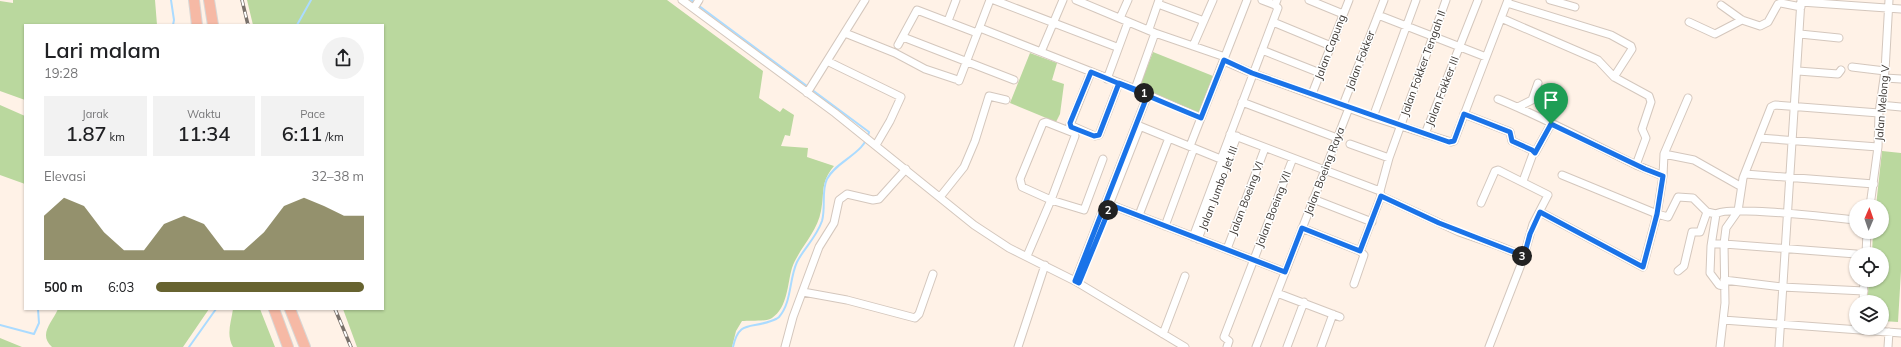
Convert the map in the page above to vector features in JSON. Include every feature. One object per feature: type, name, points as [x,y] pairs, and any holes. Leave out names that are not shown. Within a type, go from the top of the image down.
[{"type":"highway","points":[[194,0],[197,24]]},
{"type":"highway","points":[[210,0],[213,24]]},
{"type":"highway","points":[[274,310],[288,347]]},
{"type":"highway","points":[[290,310],[305,347]]},
{"type":"street","points":[[682,0],[696,4],[810,89],[862,135],[990,236],[1077,282],[1185,347]]},
{"type":"street","points":[[810,89],[865,0]]},
{"type":"street","points":[[948,21],[956,0]]},
{"type":"street","points":[[844,33],[895,53],[926,69],[957,80],[979,31],[990,0]]},
{"type":"street","points":[[994,0],[1114,46]]},
{"type":"street","points":[[1041,52],[1063,0]]},
{"type":"street","points":[[1076,0],[1094,4],[1128,22],[1194,46],[1252,73],[1373,117],[1449,142],[1453,142],[1508,2],[1611,35],[1631,46],[1630,53],[1614,76]]},
{"type":"street","points":[[1120,18],[1128,0]]},
{"type":"street","points":[[1194,46],[1213,0]]},
{"type":"street","points":[[1165,226],[1201,118],[1247,0]]},
{"type":"street","points":[[1262,0],[1276,2]]},
{"type":"street","points":[[1309,0],[1343,14]]},
{"type":"street","name":"Jalan Capung","points":[[1312,94],[1349,0]]},
{"type":"street","name":"Jalan Fokker","points":[[1346,107],[1384,0]]},
{"type":"street","points":[[1373,117],[1416,0]]},
{"type":"street","name":"Jalan Fokker Tengah II","points":[[1360,251],[1372,222],[1389,158],[1446,0]]},
{"type":"street","name":"Jalan Fokker III","points":[[1425,134],[1478,0]]},
{"type":"street","points":[[1550,0],[1575,7]]},
{"type":"street","name":"Jalan Melong V","points":[[1871,199],[1878,147],[1879,113],[1885,75],[1889,0]]},
{"type":"street","points":[[1135,89],[1152,31],[1158,2],[1204,21]]},
{"type":"street","name":"Jalan Jumbo Jet III","points":[[1196,238],[1223,160],[1234,135],[1241,104],[1252,73],[1278,8],[1276,2]]},
{"type":"street","points":[[1721,5],[1742,20],[1760,26],[1768,22],[1778,4],[1781,3],[1901,9]]},
{"type":"street","points":[[1779,347],[1782,287],[1794,142],[1801,3]]},
{"type":"street","points":[[898,45],[917,10],[1041,52],[1148,94],[1201,118]]},
{"type":"street","points":[[1378,14],[1486,57]]},
{"type":"street","points":[[1501,18],[1598,60],[1614,76],[1647,94],[1651,100],[1642,129],[1646,138],[1636,165]]},
{"type":"street","points":[[1689,22],[1715,34],[1742,20]]},
{"type":"street","points":[[1108,79],[1128,22]]},
{"type":"street","points":[[1273,22],[1331,46]]},
{"type":"street","points":[[1800,34],[1839,38]]},
{"type":"street","points":[[903,37],[1014,80]]},
{"type":"street","points":[[1262,50],[1320,73]]},
{"type":"street","points":[[827,61],[901,97],[890,121],[874,144]]},
{"type":"street","points":[[1852,67],[1901,80]]},
{"type":"street","points":[[1798,71],[1838,74],[1842,70]]},
{"type":"street","points":[[1091,72],[1070,123],[1071,127],[1094,136],[1099,135],[1119,83]]},
{"type":"street","points":[[1518,107],[1532,100],[1538,82]]},
{"type":"street","points":[[1077,282],[1138,125],[1148,94]]},
{"type":"street","points":[[940,197],[964,167],[975,141],[989,96],[1006,100]]},
{"type":"street","points":[[1540,212],[1643,267],[1657,214],[1663,176],[1664,154],[1688,98]]},
{"type":"street","points":[[1498,99],[1518,107],[1636,165],[1663,176]]},
{"type":"street","points":[[1241,104],[1336,140]]},
{"type":"street","points":[[1880,105],[1901,107]]},
{"type":"street","points":[[1720,347],[1725,303],[1724,244],[1726,228],[1738,211],[1740,186],[1773,106],[1879,113]]},
{"type":"street","name":"Jalan Boeing Raya","points":[[1256,347],[1325,170],[1346,107]]},
{"type":"street","points":[[1464,114],[1510,132],[1512,141],[1532,150],[1535,153]]},
{"type":"street","points":[[1027,256],[1051,200],[1075,136],[1074,133],[1044,122],[1020,179],[1022,187],[1051,200],[1084,210],[1103,159]]},
{"type":"street","points":[[1523,181],[1535,153],[1551,124]]},
{"type":"street","points":[[1138,125],[1223,160]]},
{"type":"street","points":[[1234,135],[1325,170],[1380,194],[1452,229],[1524,256]]},
{"type":"street","points":[[1139,216],[1169,138]]},
{"type":"street","points":[[1759,138],[1794,142],[1878,147]]},
{"type":"street","points":[[1350,144],[1389,158]]},
{"type":"street","name":"Jalan Boeing VI","points":[[1227,249],[1266,148]]},
{"type":"street","points":[[1664,154],[1694,160],[1740,186]]},
{"type":"street","name":"Jalan Boeing VII","points":[[1227,347],[1229,341],[1224,336],[1293,158]]},
{"type":"street","points":[[784,347],[817,251],[834,223],[838,202],[841,198],[849,194],[873,200],[878,199],[906,169]]},
{"type":"street","points":[[1481,203],[1496,170],[1500,170],[1523,181],[1548,195],[1530,234],[1524,256],[1489,347]]},
{"type":"street","points":[[1745,174],[1874,184]]},
{"type":"street","points":[[1562,175],[1657,214],[1668,217],[1677,198],[1687,196],[1697,201],[1707,212],[1716,214],[1723,210],[1849,219]]},
{"type":"street","points":[[1313,199],[1372,222]]},
{"type":"street","points":[[1108,204],[1285,272]]},
{"type":"street","points":[[1678,271],[1684,266],[1692,232],[1700,232],[1707,212]]},
{"type":"street","points":[[1716,214],[1710,246],[1710,273],[1719,286],[1724,283],[1864,291]]},
{"type":"street","points":[[1302,228],[1360,251],[1364,255],[1354,284]]},
{"type":"street","points":[[1710,246],[1713,244],[1724,244],[1849,254]]},
{"type":"street","points":[[1018,347],[1044,265]]},
{"type":"street","points":[[803,292],[847,300],[915,318],[919,314],[933,274]]},
{"type":"street","points":[[1163,334],[1185,276]]},
{"type":"street","points":[[1864,287],[1864,295]]},
{"type":"street","points":[[1277,292],[1337,316],[1321,347]]},
{"type":"street","points":[[1288,347],[1304,302]]},
{"type":"street","points":[[1723,320],[1849,328]]},
{"type":"street","points":[[1889,332],[1901,333]]},
{"type":"street","points":[[1888,347],[1889,335]]},
{"type":"green space","points":[[13,0],[155,0],[157,24],[24,24],[24,100],[0,91],[0,1],[13,3]]},
{"type":"green space","points":[[247,0],[667,0],[763,71],[759,98],[780,112],[783,108],[794,115],[790,136],[785,135],[781,146],[808,148],[807,157],[834,166],[825,182],[819,219],[792,268],[786,295],[781,308],[772,318],[769,319],[742,321],[736,331],[732,347],[357,347],[343,310],[384,310],[384,24],[253,24]]},
{"type":"green space","points":[[1153,52],[1213,76],[1200,113],[1139,88]]},
{"type":"green space","points":[[1030,53],[1057,63],[1052,80],[1064,84],[1060,114],[1056,122],[1010,103]]},
{"type":"green space","points":[[0,105],[24,116],[24,184],[0,175]]},
{"type":"green space","points":[[1882,151],[1901,153],[1901,271],[1898,322],[1889,321],[1889,295],[1868,295],[1868,287],[1889,287],[1889,247],[1872,247],[1873,239],[1889,239],[1889,199],[1877,199]]},
{"type":"green space","points":[[57,310],[208,310],[183,347],[52,347],[46,338],[46,333]]},
{"type":"green space","points":[[233,310],[260,310],[275,347],[233,347],[229,333]]},
{"type":"green space","points":[[0,338],[22,347],[0,347]]},
{"type":"waterway","points":[[171,0],[173,24]]},
{"type":"waterway","points":[[298,24],[311,0]]},
{"type":"waterway","points":[[691,0],[869,132],[866,140],[857,152],[837,167],[827,179],[824,189],[824,210],[822,221],[817,233],[797,262],[783,311],[779,317],[775,319],[742,329],[735,338],[733,347]]},
{"type":"waterway","points":[[0,325],[34,334],[39,323],[38,310]]},
{"type":"waterway","points":[[189,347],[215,310]]},
{"type":"railway","points":[[242,0],[248,24]]},
{"type":"railway","points":[[335,310],[351,347]]},
{"type":"route","points":[[1551,124],[1535,153],[1534,151],[1512,141],[1510,132],[1498,129],[1464,114],[1454,141],[1449,142],[1373,117],[1252,73],[1224,60],[1201,118],[1148,94],[1091,72],[1070,125],[1071,127],[1094,136],[1099,135],[1119,83],[1148,94],[1075,281],[1079,283],[1111,205],[1285,272],[1302,228],[1360,251],[1381,196],[1459,232],[1475,236],[1524,256],[1533,224],[1540,212],[1643,267],[1657,214],[1663,176],[1645,169],[1551,124]]}]
